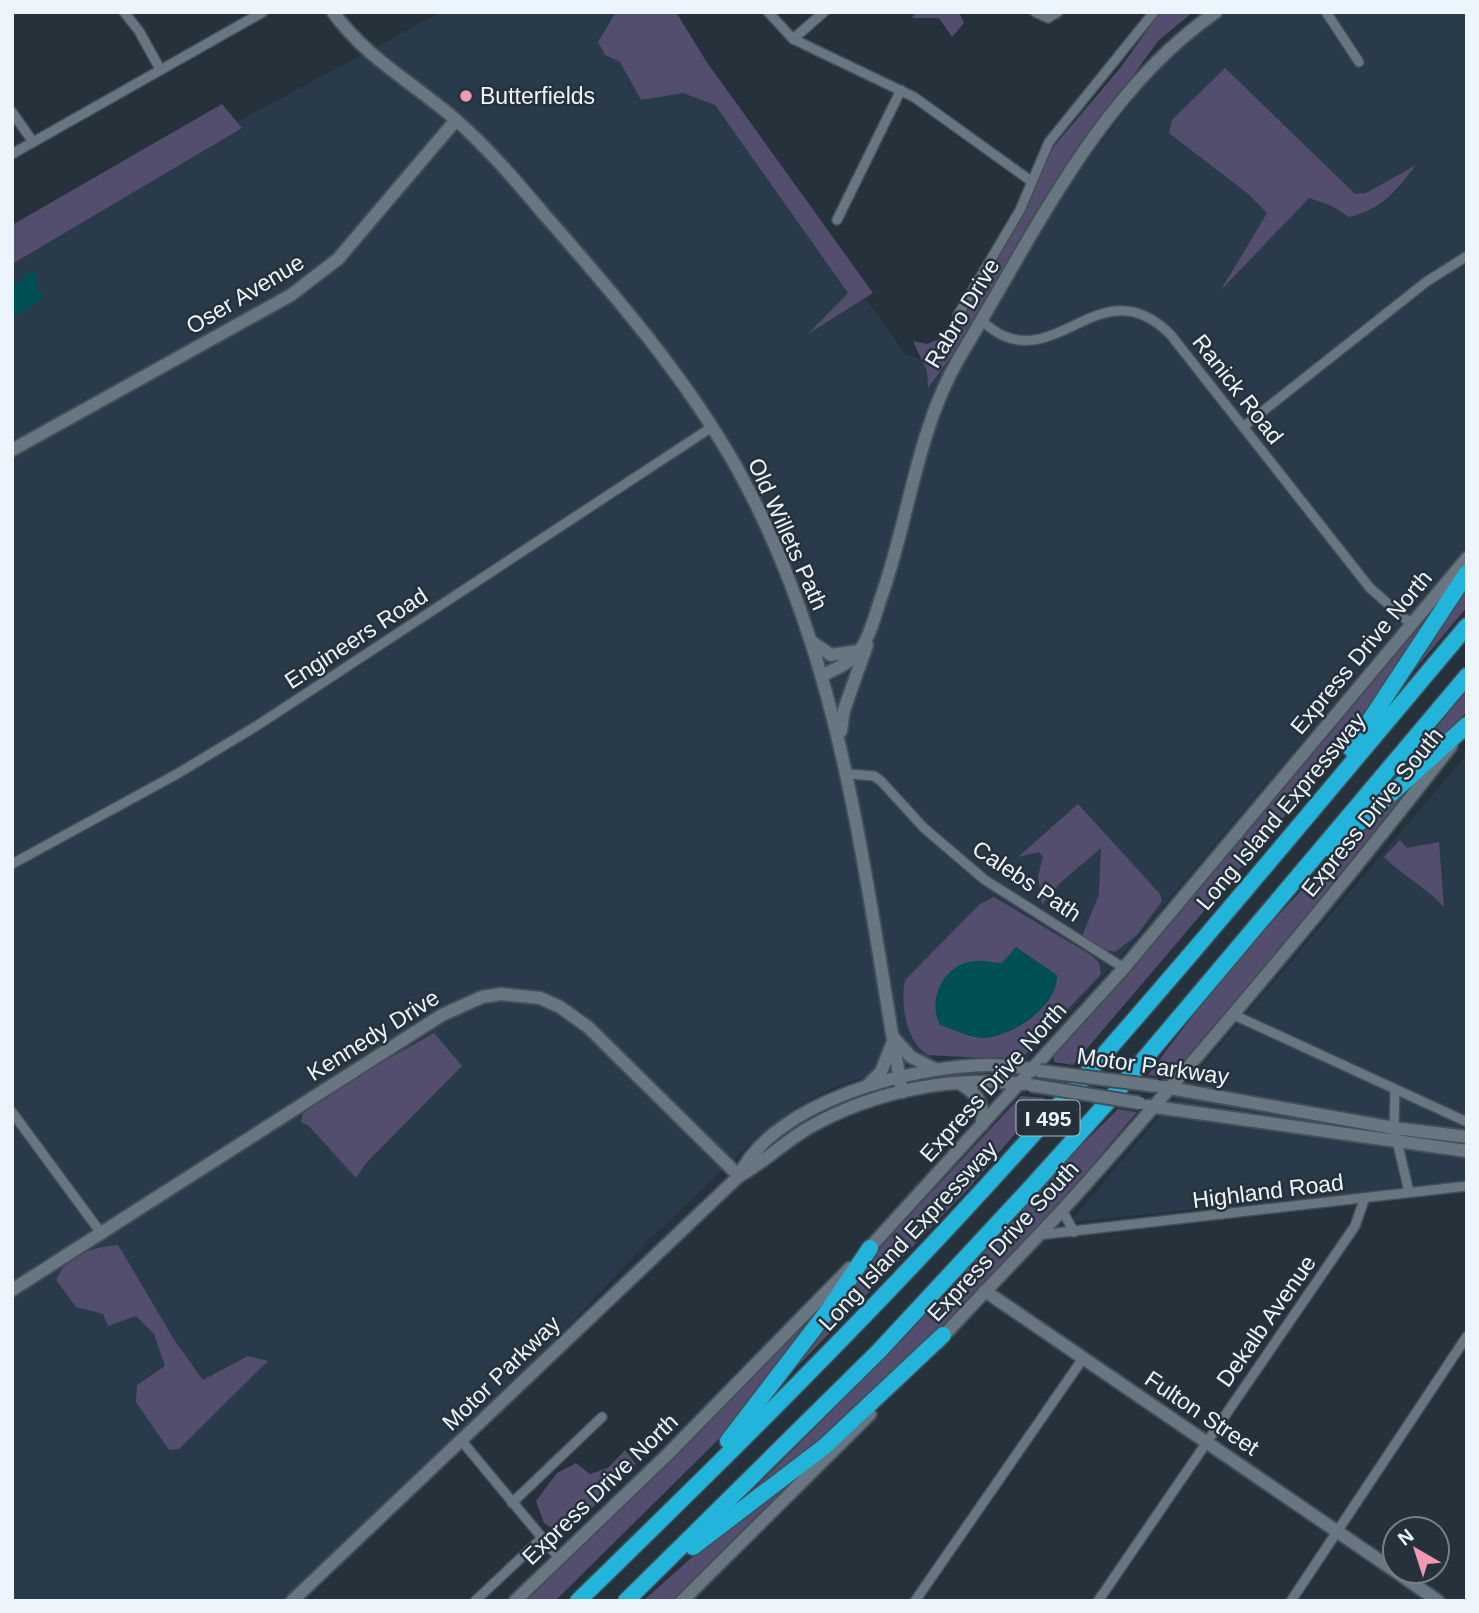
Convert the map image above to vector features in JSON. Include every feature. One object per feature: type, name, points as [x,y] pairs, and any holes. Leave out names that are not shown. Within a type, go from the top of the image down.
[{"type":"highway","points":[[1247,886],[1348,753],[1467,573]]},
{"type":"highway","name":"Long Island Expressway","points":[[578,1601],[827,1355],[931,1247],[1087,1074],[1467,626]]},
{"type":"highway","name":"I 495","points":[[628,1601],[794,1436],[955,1270],[1113,1096],[1467,676]]},
{"type":"highway","points":[[1300,872],[1364,820],[1467,726]]},
{"type":"highway","points":[[597,1582],[760,1403],[870,1248]]},
{"type":"highway","points":[[628,1601],[685,1553],[834,1438],[943,1335]]},
{"type":"main road","name":"Old Willets Path","points":[[333,12],[365,49],[456,120],[494,158],[571,246],[665,361],[712,427],[752,497],[812,642],[840,738],[849,774],[902,1092]]},
{"type":"main road","name":"Rabro Drive","points":[[823,675],[845,664],[859,651],[870,629],[899,539],[933,409],[945,381],[1046,212],[1114,114],[1168,50],[1216,12]]},
{"type":"main road","name":"Oser Avenue","points":[[12,450],[316,279],[338,259],[456,120]]},
{"type":"main road","name":"Express Drive North","points":[[515,1601],[668,1454],[870,1248],[982,1125],[1025,1084],[1467,558]]},
{"type":"main road","points":[[840,738],[845,710],[865,656],[870,629]]},
{"type":"main road","points":[[812,642],[831,654],[859,651]]},
{"type":"main road","name":"Express Drive South","points":[[689,1598],[822,1463],[1062,1210],[1193,1064],[1346,881],[1467,726]]},
{"type":"main road","name":"Kennedy Drive","points":[[12,1290],[442,1015],[482,997],[501,994],[540,998],[575,1016],[739,1176]]},
{"type":"main road","points":[[893,1037],[911,1057],[936,1070]]},
{"type":"main road","points":[[866,1087],[881,1072],[889,1057],[893,1037]]},
{"type":"main road","points":[[1193,1064],[1195,1079],[1203,1094]]},
{"type":"main road","name":"Motor Parkway","points":[[739,1176],[748,1156],[786,1124],[820,1105],[900,1076],[991,1065],[1157,1086],[1394,1128],[1467,1137]]},
{"type":"main road","points":[[958,1083],[973,1091],[982,1103],[982,1125]]},
{"type":"main road","name":"Motor Parkway","points":[[292,1601],[739,1176],[811,1126],[840,1112],[902,1092],[958,1083],[1025,1084],[1153,1107],[1467,1151]]},
{"type":"main road","name":"Fulton Street","points":[[985,1291],[1381,1561]]},
{"type":"main road","name":"Fulton Street","points":[[1415,1585],[1438,1601]]},
{"type":"street","points":[[124,12],[139,31],[160,69]]},
{"type":"street","points":[[768,12],[793,39],[823,56],[901,90],[1031,181]]},
{"type":"street","points":[[793,39],[824,12]]},
{"type":"street","points":[[1035,12],[1048,18],[1058,12]]},
{"type":"street","points":[[958,315],[1020,210],[1049,142],[1154,12]]},
{"type":"street","points":[[1326,12],[1359,62]]},
{"type":"street","points":[[12,154],[261,13]]},
{"type":"street","points":[[837,220],[901,90]]},
{"type":"street","points":[[12,112],[33,142]]},
{"type":"street","points":[[1243,427],[1426,282],[1467,256]]},
{"type":"street","name":"Ranick Road","points":[[982,321],[1005,337],[1022,339],[1042,337],[1112,311],[1128,309],[1156,320],[1170,334],[1370,587],[1410,624]]},
{"type":"street","name":"Engineers Road","points":[[12,864],[177,774],[258,725],[712,427]]},
{"type":"street","name":"Calebs Path","points":[[849,774],[874,776],[924,828],[985,880],[1124,968]]},
{"type":"street","points":[[1234,1015],[1467,1122]]},
{"type":"street","points":[[1395,1090],[1394,1128],[1409,1192]]},
{"type":"street","points":[[12,1112],[101,1233]]},
{"type":"street","name":"Highland Road","points":[[1038,1235],[1121,1228],[1467,1186]]},
{"type":"street","name":"Dekalb Avenue","points":[[1098,1601],[1355,1226],[1364,1200]]},
{"type":"street","points":[[1062,1210],[1073,1232]]},
{"type":"street","points":[[1291,1601],[1467,1336]]},
{"type":"street","points":[[915,1601],[1084,1357]]},
{"type":"street","points":[[512,1503],[602,1417]]},
{"type":"street","points":[[461,1440],[559,1558]]},
{"type":"street","points":[[475,1601],[542,1538]]},
{"type":"shaded area","points":[[441,12],[661,12],[906,355],[957,368],[1072,181],[1151,76],[1204,26],[1227,12],[1467,12],[1467,545],[1127,949],[1025,1061],[935,1056],[839,1085],[795,1108],[758,1136],[650,1239],[461,1440],[298,1601],[12,1601],[12,243]]},
{"type":"shaded area","points":[[616,12],[676,12],[706,61],[873,293],[808,334],[848,293],[715,105],[683,93],[641,100],[620,62],[605,55],[598,42]]},
{"type":"shaded area","points":[[916,12],[959,12],[964,23],[952,37],[939,18],[912,18]]},
{"type":"shaded area","points":[[1160,12],[1193,12],[1158,41],[1059,179],[953,354],[928,388],[927,371],[913,341],[927,344],[944,337],[1055,145],[1121,67]]},
{"type":"shaded area","points":[[1225,68],[1355,194],[1366,193],[1416,165],[1387,198],[1361,214],[1349,217],[1332,206],[1309,198],[1221,290],[1267,213],[1247,193],[1169,133],[1172,120]]},
{"type":"shaded area","points":[[222,104],[242,128],[12,264],[12,225]]},
{"type":"shaded area","points":[[29,272],[38,274],[37,289],[43,294],[43,299],[12,318],[12,287]]},
{"type":"shaded area","points":[[1467,583],[1467,607],[1395,693]]},
{"type":"shaded area","points":[[1447,592],[1400,667],[1341,750],[1073,1065],[1054,1062],[1054,1056]]},
{"type":"shaded area","points":[[1467,690],[1467,711],[1449,733],[1385,789]]},
{"type":"shaded area","points":[[1467,754],[1467,1182],[1070,1222]]},
{"type":"shaded area","points":[[1415,782],[1195,1052],[1170,1078],[1148,1075],[1208,997],[1273,921],[1342,849]]},
{"type":"shaded area","points":[[1078,804],[1160,894],[1162,901],[1137,935],[1115,952],[1096,947],[1084,940],[1083,934],[1099,894],[1101,848],[1060,883],[1042,905],[1038,876],[1043,857],[1039,852],[1018,857]]},
{"type":"shaded area","points":[[1400,840],[1407,848],[1439,842],[1444,907],[1384,857]]},
{"type":"shaded area","points":[[994,897],[1091,955],[1099,963],[1101,974],[1024,1056],[1006,1059],[928,1055],[914,1041],[906,1022],[903,1000],[905,980],[980,904]]},
{"type":"shaded area","points":[[1016,947],[1057,975],[1050,998],[1042,1008],[1020,1026],[983,1038],[940,1025],[935,1005],[940,985],[946,976],[963,964],[974,961],[1002,963]]},
{"type":"shaded area","points":[[434,1033],[462,1066],[366,1163],[356,1178],[309,1126],[301,1122],[303,1113],[358,1076]]},
{"type":"shaded area","points":[[1021,1096],[1045,1098],[969,1188],[767,1398],[882,1245]]},
{"type":"shaded area","points":[[1118,1109],[1137,1112],[1049,1216],[842,1428],[738,1505],[906,1336],[1055,1171]]},
{"type":"shaded area","points":[[118,1245],[175,1341],[203,1380],[248,1356],[268,1361],[179,1449],[169,1450],[136,1402],[137,1385],[165,1366],[154,1334],[136,1316],[108,1326],[103,1314],[76,1307],[56,1280],[74,1258],[90,1250]]},
{"type":"shaded area","points":[[812,1318],[814,1321],[729,1429],[555,1601],[525,1601]]},
{"type":"shaded area","points":[[625,1450],[636,1464],[588,1512],[557,1532],[544,1523],[536,1501],[557,1473],[576,1463],[590,1474],[608,1468]]},
{"type":"shaded area","points":[[802,1473],[804,1476],[678,1601],[643,1601],[698,1552]]},
{"type":"place","name":"Butterfields","points":[[466,96]]}]
